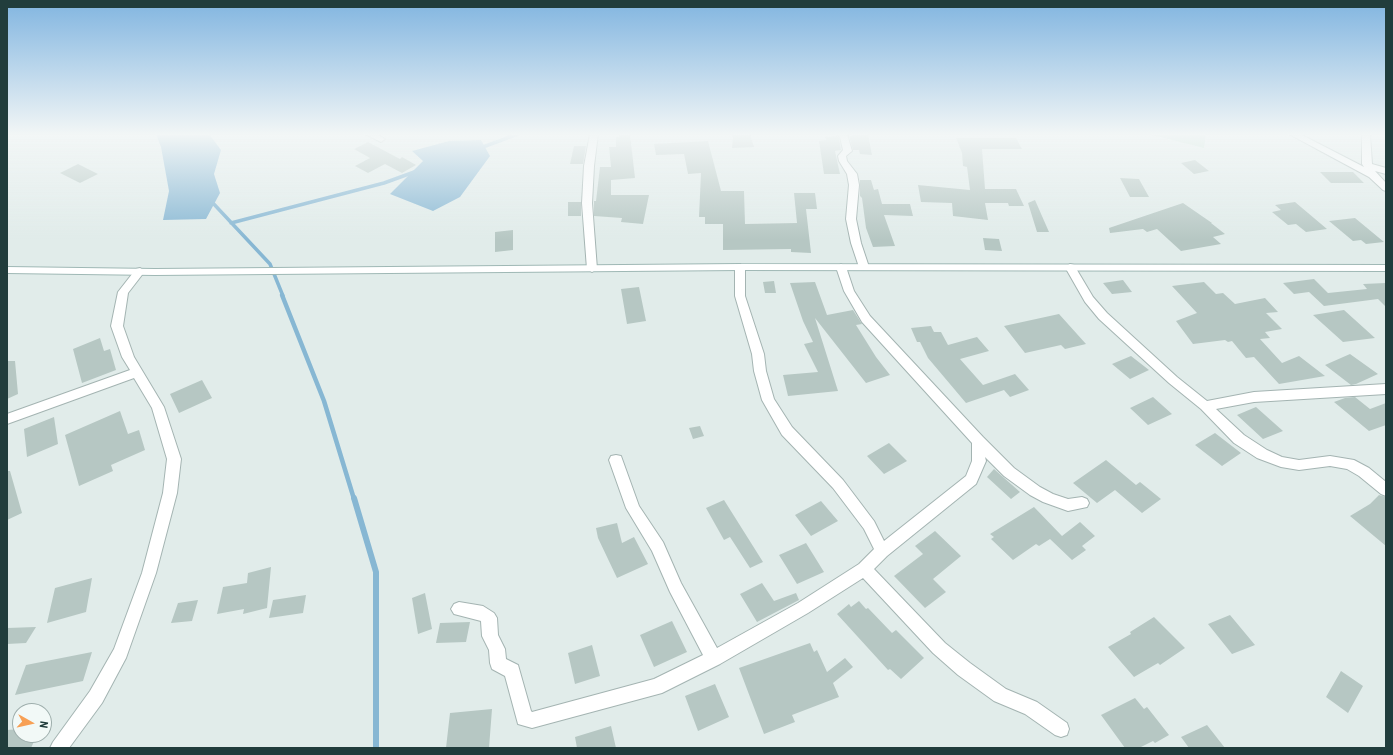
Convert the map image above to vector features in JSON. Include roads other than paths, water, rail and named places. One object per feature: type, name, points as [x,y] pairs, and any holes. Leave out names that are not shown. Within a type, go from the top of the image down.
[{"type":"street","points":[[589,169],[587,203],[592,269]]},
{"type":"street","points":[[849,169],[852,174],[854,185],[851,219],[856,243],[864,267]]},
{"type":"street","points":[[1370,170],[1386,171]]},
{"type":"street","points":[[1370,170],[1386,188]]},
{"type":"street","points":[[740,267],[740,296],[758,354],[760,371],[768,400],[787,431],[838,484],[869,525],[882,551]]},
{"type":"street","points":[[7,270],[140,271],[740,267],[1386,268]]},
{"type":"street","points":[[841,267],[849,291],[866,319],[978,441],[1009,472],[1035,491],[1048,498],[1068,505],[1082,503]]},
{"type":"street","points":[[1070,267],[1089,299],[1103,316],[1173,380],[1205,406],[1239,439],[1262,454],[1281,462],[1299,465],[1330,461],[1349,464],[1364,472],[1386,490]]},
{"type":"street","points":[[59,748],[96,697],[120,653],[148,573],[170,493],[174,459],[158,407],[128,357],[117,326],[123,292],[140,271]]},
{"type":"street","points":[[7,419],[137,372]]},
{"type":"street","points":[[1205,406],[1254,397],[1386,388]]},
{"type":"street","points":[[459,609],[483,613],[489,618],[490,636],[497,649],[498,663],[512,671],[524,718],[532,720],[656,687],[714,658],[803,608],[864,569],[882,551],[971,480],[979,461],[978,441]]},
{"type":"street","points":[[616,460],[633,508],[658,547],[675,587],[701,637],[714,658]]},
{"type":"street","points":[[864,569],[939,648],[964,670],[1000,695],[1031,708],[1061,729]]},
{"type":"water","points":[[165,169],[215,169],[214,174],[220,193],[206,219],[163,220],[169,191]]},
{"type":"water","points":[[415,169],[480,169],[460,197],[433,211],[390,194]]},
{"type":"waterway","points":[[231,223],[384,183],[417,171]]},
{"type":"waterway","points":[[211,201],[231,223]]},
{"type":"waterway","points":[[231,223],[270,264],[283,296]]},
{"type":"waterway","points":[[282,295],[324,401],[354,499]]},
{"type":"waterway","points":[[354,498],[376,572],[376,748]]}]
